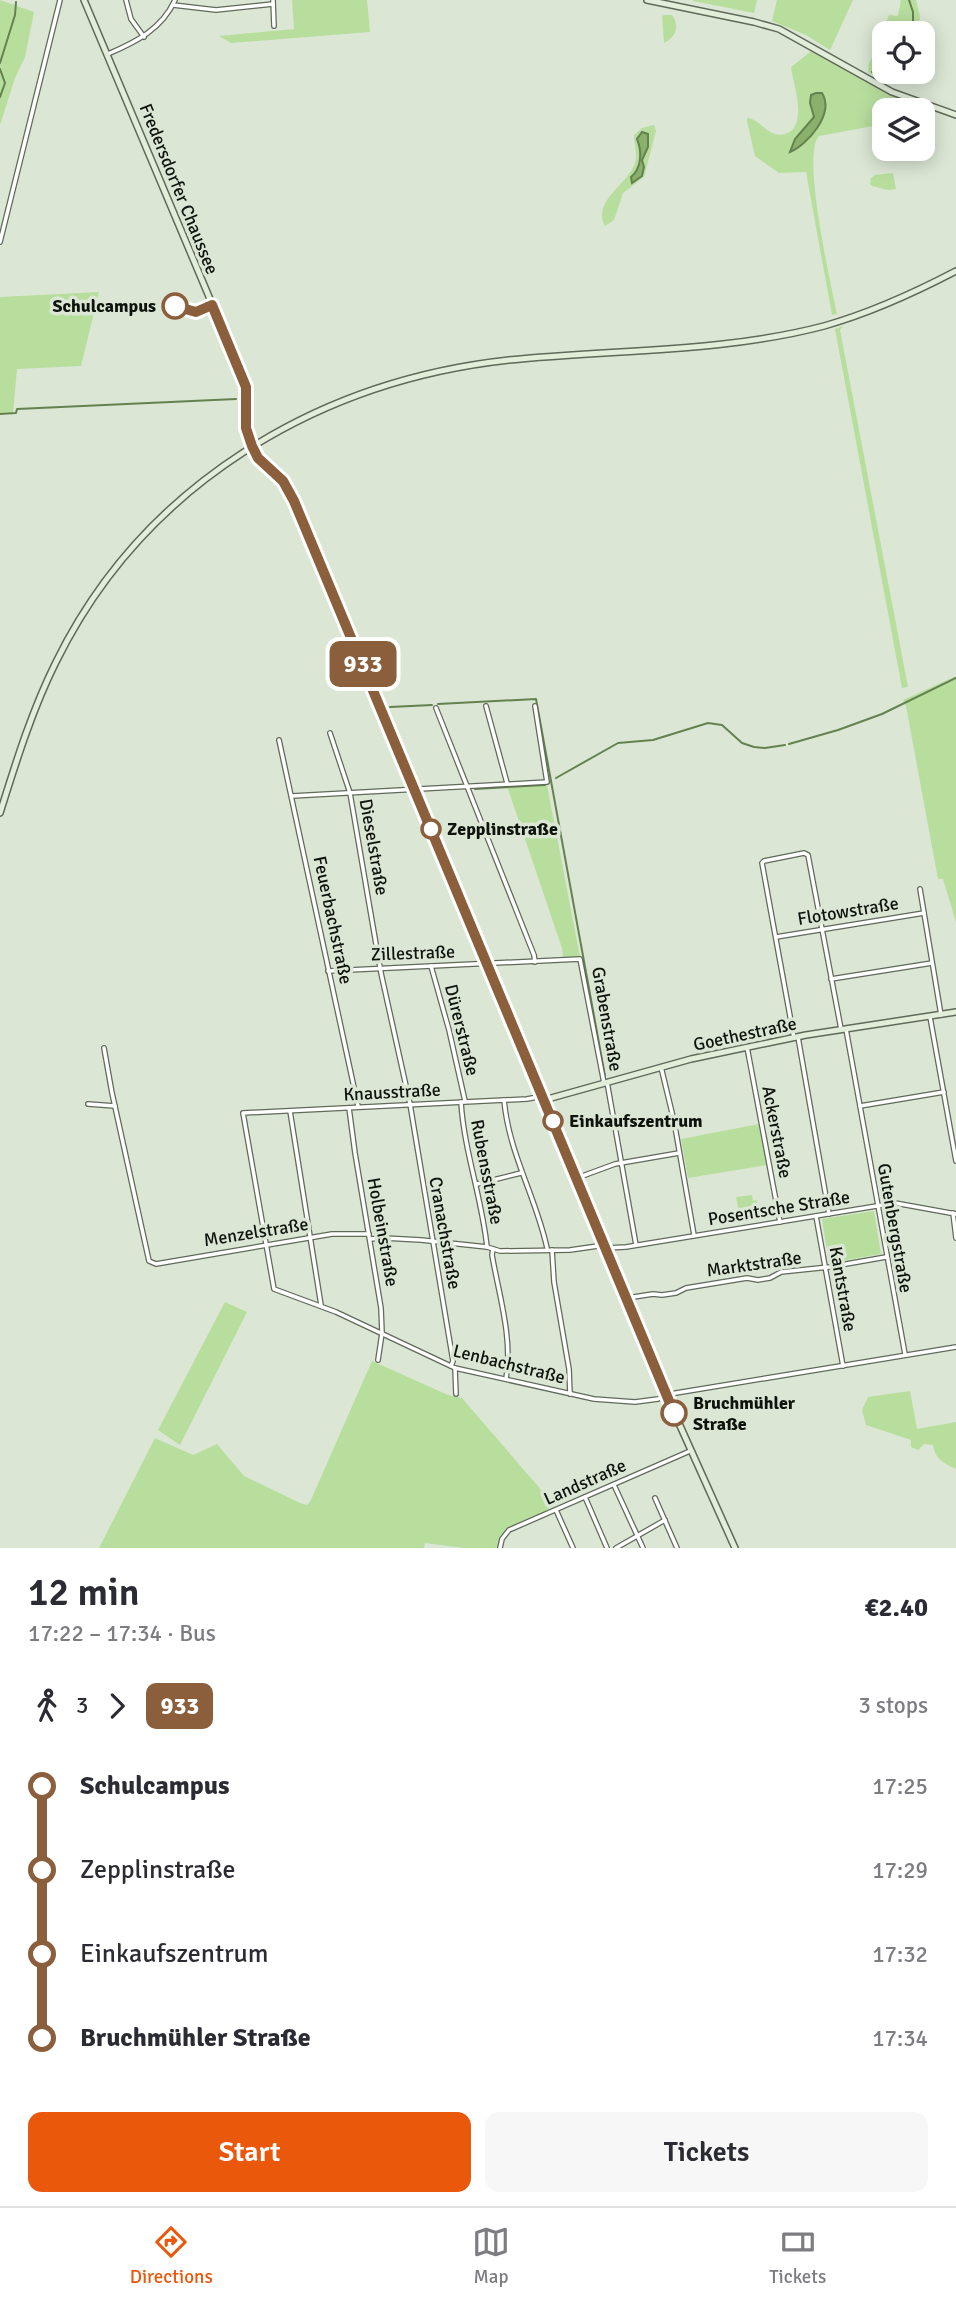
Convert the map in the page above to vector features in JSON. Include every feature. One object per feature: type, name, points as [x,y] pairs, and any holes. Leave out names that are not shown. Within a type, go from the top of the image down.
[{"type":"main road","name":"Fredersdorfer Chaussee","points":[[84,0],[242,375],[247,394],[246,428],[252,446]]},
{"type":"main road","points":[[647,0],[779,29],[892,92],[956,115]]},
{"type":"main road","points":[[0,813],[34,710],[79,620],[104,584],[149,530],[188,494],[252,446],[319,409],[371,389],[437,372],[509,360],[723,344],[825,325],[903,298],[956,271]]},
{"type":"main road","points":[[252,446],[258,458],[282,479],[289,489],[681,1429],[735,1548]]},
{"type":"main road","name":"Goethestraße","points":[[543,1098],[747,1047],[956,1012]]},
{"type":"street","points":[[0,242],[60,0]]},
{"type":"street","points":[[125,0],[131,19],[144,37]]},
{"type":"street","points":[[108,54],[144,37],[159,24],[174,3],[216,10],[273,2],[274,26]]},
{"type":"street","points":[[486,706],[507,783]]},
{"type":"street","points":[[292,796],[547,782],[535,706]]},
{"type":"street","points":[[436,708],[535,962]]},
{"type":"street","name":"Dieselstraße","points":[[330,733],[350,793],[381,968],[410,1104]]},
{"type":"street","name":"Feuerbachstraße","points":[[279,740],[358,1106]]},
{"type":"street","name":"Gutenbergstraße","points":[[776,937],[762,862],[807,853],[859,1107],[905,1355]]},
{"type":"street","points":[[920,889],[941,1015]]},
{"type":"street","name":"Flotowstraße","points":[[776,937],[924,913]]},
{"type":"street","points":[[776,937],[829,1214]]},
{"type":"street","name":"Zillestraße","points":[[328,971],[582,960]]},
{"type":"street","name":"Grabenstraße","points":[[582,960],[636,1245]]},
{"type":"street","points":[[831,979],[932,963]]},
{"type":"street","name":"Dürerstraße","points":[[431,966],[449,1030],[463,1102]]},
{"type":"street","points":[[930,1017],[956,1161]]},
{"type":"street","name":"Ackerstraße","points":[[747,1047],[780,1222]]},
{"type":"street","points":[[88,1104],[115,1106],[104,1048]]},
{"type":"street","points":[[661,1067],[694,1235]]},
{"type":"street","points":[[859,1107],[944,1092]]},
{"type":"street","name":"Knausstraße","points":[[265,1245],[243,1113],[543,1098]]},
{"type":"street","points":[[504,1100],[510,1140],[549,1249],[569,1369],[570,1394]]},
{"type":"street","name":"Rubensstraße","points":[[463,1102],[464,1128],[477,1184],[487,1247]]},
{"type":"street","name":"Cranachstraße","points":[[410,1104],[453,1361],[456,1394]]},
{"type":"street","name":"Menzelstraße","points":[[115,1106],[149,1261],[156,1264],[337,1233],[506,1251],[605,1247]]},
{"type":"street","name":"Holbeinstraße","points":[[349,1108],[382,1308],[378,1360]]},
{"type":"street","points":[[290,1111],[321,1306]]},
{"type":"street","points":[[577,1178],[621,1163],[680,1153]]},
{"type":"street","points":[[477,1184],[521,1173]]},
{"type":"street","name":"Posentsche Straße","points":[[605,1247],[636,1245],[900,1203],[955,1213]]},
{"type":"street","points":[[955,1213],[956,1238]]},
{"type":"street","name":"Kantstraße","points":[[816,1216],[843,1366]]},
{"type":"street","name":"Lenbachstraße","points":[[265,1245],[274,1289],[321,1306],[453,1367],[570,1394],[621,1402],[648,1401],[667,1395]]},
{"type":"street","name":"Rubensstraße","points":[[493,1249],[508,1346],[506,1379]]},
{"type":"street","name":"Marktstraße","points":[[627,1298],[664,1295],[686,1288],[747,1278],[758,1280],[781,1272],[886,1257]]},
{"type":"street","points":[[667,1395],[956,1347]]},
{"type":"street","name":"Landstraße","points":[[500,1548],[503,1536],[509,1530],[691,1450]]},
{"type":"street","points":[[614,1485],[643,1548]]},
{"type":"street","points":[[585,1497],[607,1548]]},
{"type":"street","points":[[655,1498],[677,1548]]},
{"type":"street","points":[[556,1510],[573,1548]]},
{"type":"street","points":[[616,1548],[665,1520]]},
{"type":"shaded area","points":[[0,0],[34,12],[25,57],[15,78],[0,125]]},
{"type":"shaded area","points":[[292,0],[367,0],[370,32],[231,43],[219,36],[294,29]]},
{"type":"shaded area","points":[[693,0],[757,0],[754,13],[693,1]]},
{"type":"shaded area","points":[[777,0],[853,0],[830,50],[806,35],[772,21]]},
{"type":"shaded area","points":[[901,0],[916,0],[920,21],[887,21],[889,15],[898,16]]},
{"type":"shaded area","points":[[672,15],[676,27],[674,34],[664,43],[662,16]]},
{"type":"shaded area","points":[[814,49],[900,98],[872,98],[872,126],[819,136],[814,148],[815,192],[837,314],[832,315],[806,172],[779,173],[755,156],[747,121],[747,118],[755,120],[777,135],[791,131],[798,117],[791,67]],"holes":[[[810,108],[822,118],[805,143],[794,151],[790,150],[795,139],[812,121],[814,114]]]},
{"type":"shaded area","points":[[872,58],[872,74],[868,72]]},
{"type":"shaded area","points":[[822,93],[825,101],[822,119],[811,136],[790,152],[795,139],[814,117],[810,103],[811,95]]},
{"type":"shaded area","points":[[654,125],[656,131],[644,177],[623,193],[614,220],[605,226],[603,209],[635,163],[634,135],[642,128]]},
{"type":"shaded area","points":[[642,132],[648,134],[648,147],[642,160],[642,176],[632,183],[631,177],[640,159],[637,139]]},
{"type":"shaded area","points":[[893,173],[896,189],[887,190],[870,184],[875,175]]},
{"type":"shaded area","points":[[99,292],[81,366],[17,369],[13,413],[0,413],[0,297]]},
{"type":"shaded area","points":[[843,326],[840,330],[908,687],[902,688],[835,329]]},
{"type":"shaded area","points":[[956,676],[956,922],[943,879],[938,879],[903,700]]},
{"type":"shaded area","points":[[546,784],[580,957],[563,958],[562,948],[507,786]]},
{"type":"shaded area","points":[[759,1124],[767,1165],[688,1178],[681,1139]]},
{"type":"shaded area","points":[[752,1195],[753,1201],[757,1200],[760,1220],[741,1223],[736,1197]]},
{"type":"shaded area","points":[[874,1211],[881,1254],[829,1263],[822,1219]]},
{"type":"shaded area","points":[[225,1302],[247,1312],[180,1445],[158,1430]]},
{"type":"shaded area","points":[[372,1361],[448,1395],[462,1398],[555,1506],[505,1532],[498,1548],[464,1548],[425,1543],[424,1548],[99,1548],[155,1438],[193,1455],[217,1444],[244,1476],[307,1505]]},
{"type":"shaded area","points":[[910,1391],[917,1429],[956,1422],[956,1469],[940,1460],[933,1445],[924,1444],[918,1450],[911,1447],[911,1440],[866,1425],[862,1410],[868,1397]]},
{"type":"waterway","points":[[909,0],[913,21]]},
{"type":"waterway","points":[[0,63],[15,15],[16,2]]},
{"type":"waterway","points":[[0,69],[5,83],[0,97]]},
{"type":"waterway","points":[[0,414],[16,413],[17,409],[236,399]]},
{"type":"waterway","points":[[789,744],[882,714],[956,678]]},
{"type":"waterway","points":[[438,704],[536,699],[605,1076]]},
{"type":"waterway","points":[[390,707],[432,705]]},
{"type":"waterway","points":[[556,778],[618,743],[653,740],[708,723],[722,725],[742,743],[754,747],[785,745]]},
{"type":"waterway","points":[[475,789],[545,785]]},
{"type":"bus line","name":"933","points":[[175,306],[196,312],[212,305],[246,387],[246,428],[252,446],[258,458],[278,475],[289,489],[674,1413]]},
{"type":"place","name":"Schulcampus","points":[[175,306]]},
{"type":"place","name":"Zepplinstraße","points":[[431,829]]},
{"type":"place","name":"Einkaufszentrum","points":[[553,1121]]},
{"type":"place","name":"Bruchmühler Straße","points":[[674,1413]]}]
